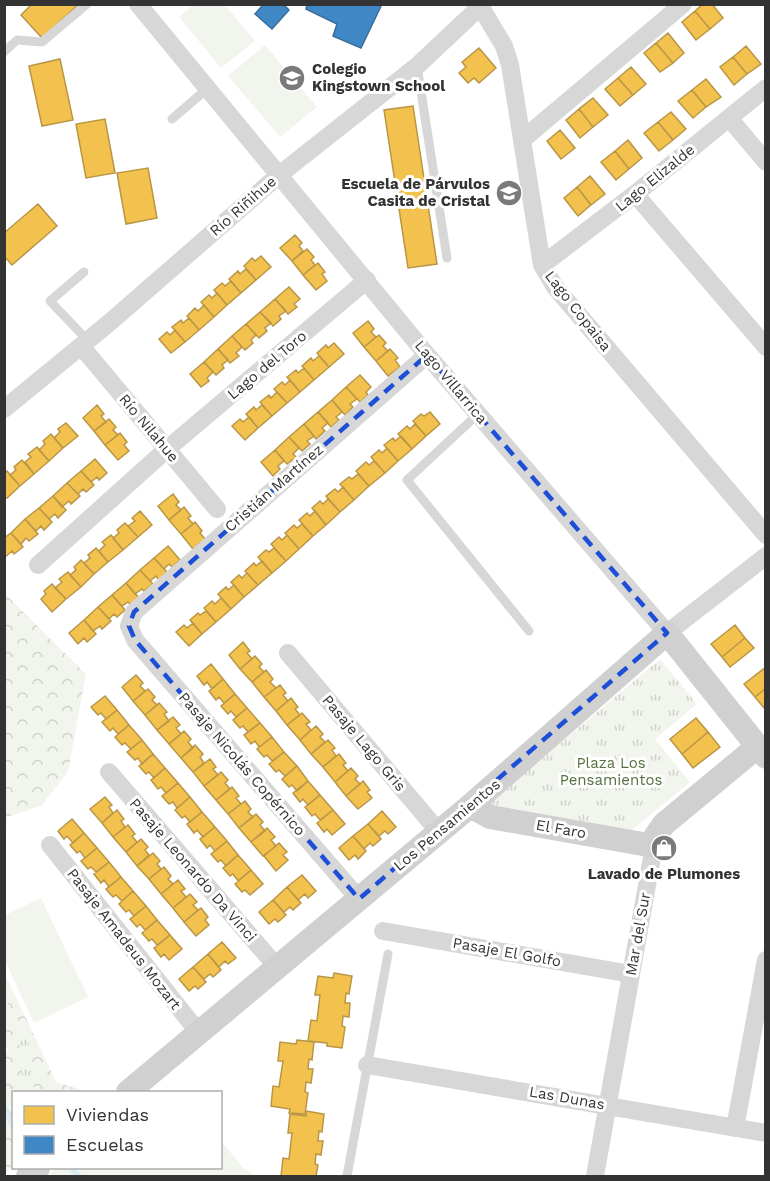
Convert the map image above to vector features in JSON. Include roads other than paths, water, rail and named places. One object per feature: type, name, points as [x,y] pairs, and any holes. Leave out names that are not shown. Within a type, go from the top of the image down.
[{"type":"street","name":"Lago Villarrica","points":[[138,4],[368,280],[427,355],[763,748]]},
{"type":"street","points":[[522,140],[683,4]]},
{"type":"street","name":"Lago Copaisa","points":[[482,5],[504,46],[510,65],[542,265],[555,287],[765,535]]},
{"type":"street","name":"Río Riñihue","points":[[8,399],[84,344],[279,175],[417,66],[482,5]]},
{"type":"street","name":"Lago Elizalde","points":[[542,265],[635,194],[765,88]]},
{"type":"street","points":[[729,118],[765,162]]},
{"type":"street","points":[[635,194],[765,346]]},
{"type":"street","name":"Lago del Toro","points":[[38,565],[167,449],[368,280]]},
{"type":"street","name":"Río Nilahue","points":[[84,344],[216,509]]},
{"type":"street","name":"Cristián Martínez","points":[[129,626],[134,612],[427,355]]},
{"type":"street","name":"Los Pensamientos","points":[[129,1091],[470,806],[667,633],[765,556]]},
{"type":"street","name":"Pasaje Nicolás Copérnico","points":[[129,626],[135,640],[359,899]]},
{"type":"street","name":"Pasaje Lago Gris","points":[[288,653],[439,832]]},
{"type":"street","name":"Mar del Sur","points":[[595,1176],[655,837],[664,824],[763,748]]},
{"type":"street","name":"Pasaje Leonardo Da Vinci","points":[[109,772],[278,967]]},
{"type":"street","name":"El Faro","points":[[470,806],[490,817],[654,846]]},
{"type":"street","name":"Pasaje Amadeus Mozart","points":[[50,845],[199,1033]]},
{"type":"street","name":"Pasaje El Golfo","points":[[383,930],[631,974]]},
{"type":"street","points":[[735,1128],[765,960]]},
{"type":"street","name":"Las Dunas","points":[[368,1065],[765,1133]]},
{"type":"lane","points":[[4,52],[17,40],[42,42],[87,4]]},
{"type":"lane","points":[[417,66],[447,258]]},
{"type":"lane","points":[[172,119],[208,88]]},
{"type":"lane","points":[[84,273],[50,301],[84,344]]},
{"type":"lane","points":[[478,414],[407,480],[529,631]]},
{"type":"lane","points":[[347,1176],[388,954]]},
{"type":"waterway","points":[[4,1107],[12,1123]]},
{"type":"waterway","points":[[71,1169],[79,1176]]},
{"type":"place","name":"Colegio Kingstown School","points":[[292,78]]},
{"type":"place","name":"Escuela de Párvulos Casita de Cristal","points":[[509,193]]},
{"type":"place","name":"Lavado de Plumones","points":[[664,848]]},
{"type":"park label","name":"Plaza Los Pensamientos","points":[[611,772]]}]
